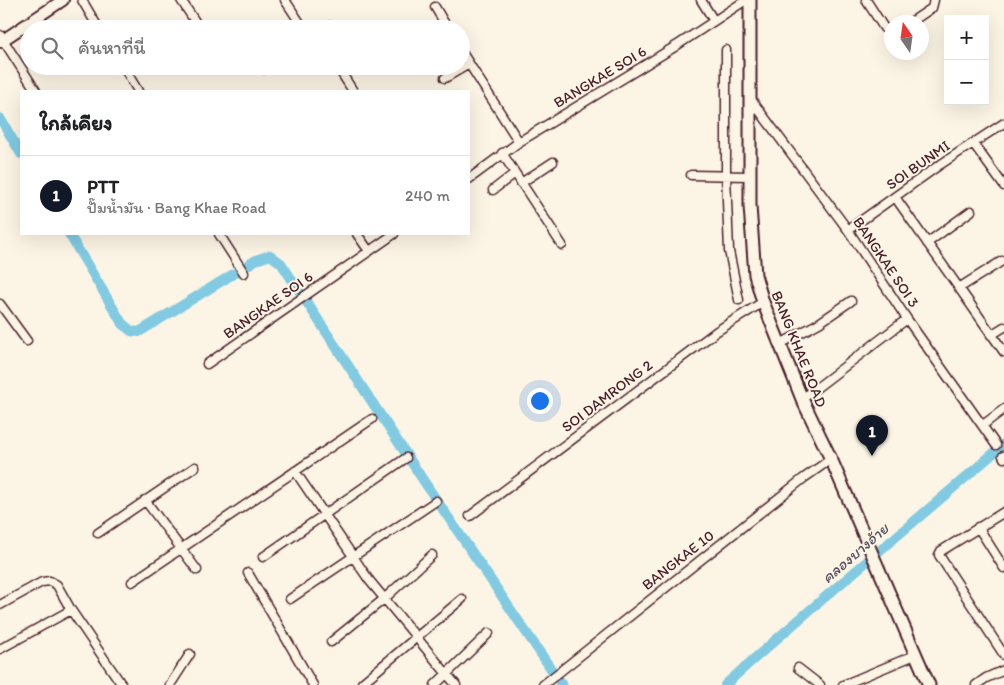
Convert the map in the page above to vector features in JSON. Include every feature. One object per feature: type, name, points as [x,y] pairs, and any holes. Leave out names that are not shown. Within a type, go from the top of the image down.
[{"type":"main road","name":"BANG KHAE ROAD","points":[[748,0],[749,176],[755,274],[763,302],[802,398],[831,459],[928,685]]},
{"type":"street","points":[[31,20],[63,0]]},
{"type":"street","points":[[82,0],[94,20]]},
{"type":"street","points":[[181,0],[194,20]]},
{"type":"street","points":[[285,0],[298,20]]},
{"type":"street","points":[[701,0],[714,21]]},
{"type":"street","name":"BANGKAE SOI 6","points":[[470,178],[519,142],[748,0]]},
{"type":"street","points":[[866,0],[884,28]]},
{"type":"street","points":[[922,15],[932,8],[934,0]]},
{"type":"street","points":[[435,7],[441,20]]},
{"type":"street","points":[[20,27],[1,39],[20,67]]},
{"type":"street","points":[[726,50],[726,175],[729,252],[739,300]]},
{"type":"street","points":[[470,66],[519,142]]},
{"type":"street","points":[[25,75],[35,90]]},
{"type":"street","points":[[128,75],[137,90]]},
{"type":"street","points":[[343,75],[352,90]]},
{"type":"street","points":[[445,78],[450,75]]},
{"type":"street","name":"BANGKAE SOI 3","points":[[749,98],[848,230],[907,319],[996,445]]},
{"type":"street","name":"SOI BUNMI","points":[[848,230],[938,166],[1004,123]]},
{"type":"street","points":[[973,143],[1004,186]]},
{"type":"street","points":[[502,153],[562,245]]},
{"type":"street","points":[[521,183],[553,162]]},
{"type":"street","points":[[493,190],[515,173]]},
{"type":"street","points":[[691,175],[749,176]]},
{"type":"street","points":[[895,197],[1004,352]]},
{"type":"street","points":[[927,243],[971,211]]},
{"type":"street","points":[[220,235],[244,273]]},
{"type":"street","points":[[358,235],[369,251]]},
{"type":"street","name":"BANGKAE SOI 6","points":[[207,364],[393,235]]},
{"type":"street","points":[[959,288],[1002,261]]},
{"type":"street","points":[[780,344],[819,323],[852,301]]},
{"type":"street","name":"SOI DAMRONG 2","points":[[470,516],[717,331],[763,302]]},
{"type":"street","points":[[0,304],[27,341]]},
{"type":"street","points":[[802,398],[907,319]]},
{"type":"street","points":[[991,335],[1004,327]]},
{"type":"street","points":[[983,425],[1004,409]]},
{"type":"street","points":[[132,582],[372,419]]},
{"type":"street","points":[[263,556],[406,458]]},
{"type":"street","name":"BANGKAE 10","points":[[543,685],[804,478],[831,459]]},
{"type":"street","points":[[98,532],[195,466]]},
{"type":"street","points":[[295,471],[384,598],[456,685]]},
{"type":"street","points":[[145,500],[197,570]]},
{"type":"street","points":[[290,600],[436,502]]},
{"type":"street","points":[[1004,512],[941,551],[939,555],[1004,655]]},
{"type":"street","points":[[978,527],[1004,568]]},
{"type":"street","points":[[331,642],[432,555]]},
{"type":"street","points":[[248,573],[311,684]]},
{"type":"street","points":[[0,605],[42,582],[50,581],[57,585],[71,610],[122,685]]},
{"type":"street","points":[[362,684],[462,599]]},
{"type":"street","points":[[0,648],[71,610]]},
{"type":"street","points":[[435,685],[489,633]]},
{"type":"street","points":[[170,685],[190,654]]},
{"type":"street","points":[[844,685],[915,654]]},
{"type":"street","points":[[798,668],[820,685]]},
{"type":"street","points":[[976,685],[1004,670]]},
{"type":"waterway","points":[[0,118],[20,152]]},
{"type":"waterway","points":[[70,235],[122,323],[131,331],[139,332],[256,260],[270,255],[281,263],[427,486],[562,685]]},
{"type":"waterway","name":"คลองบางอ้าย","points":[[725,685],[1004,444]]},
{"type":"place","name":"PTT","points":[[872,456]]}]
